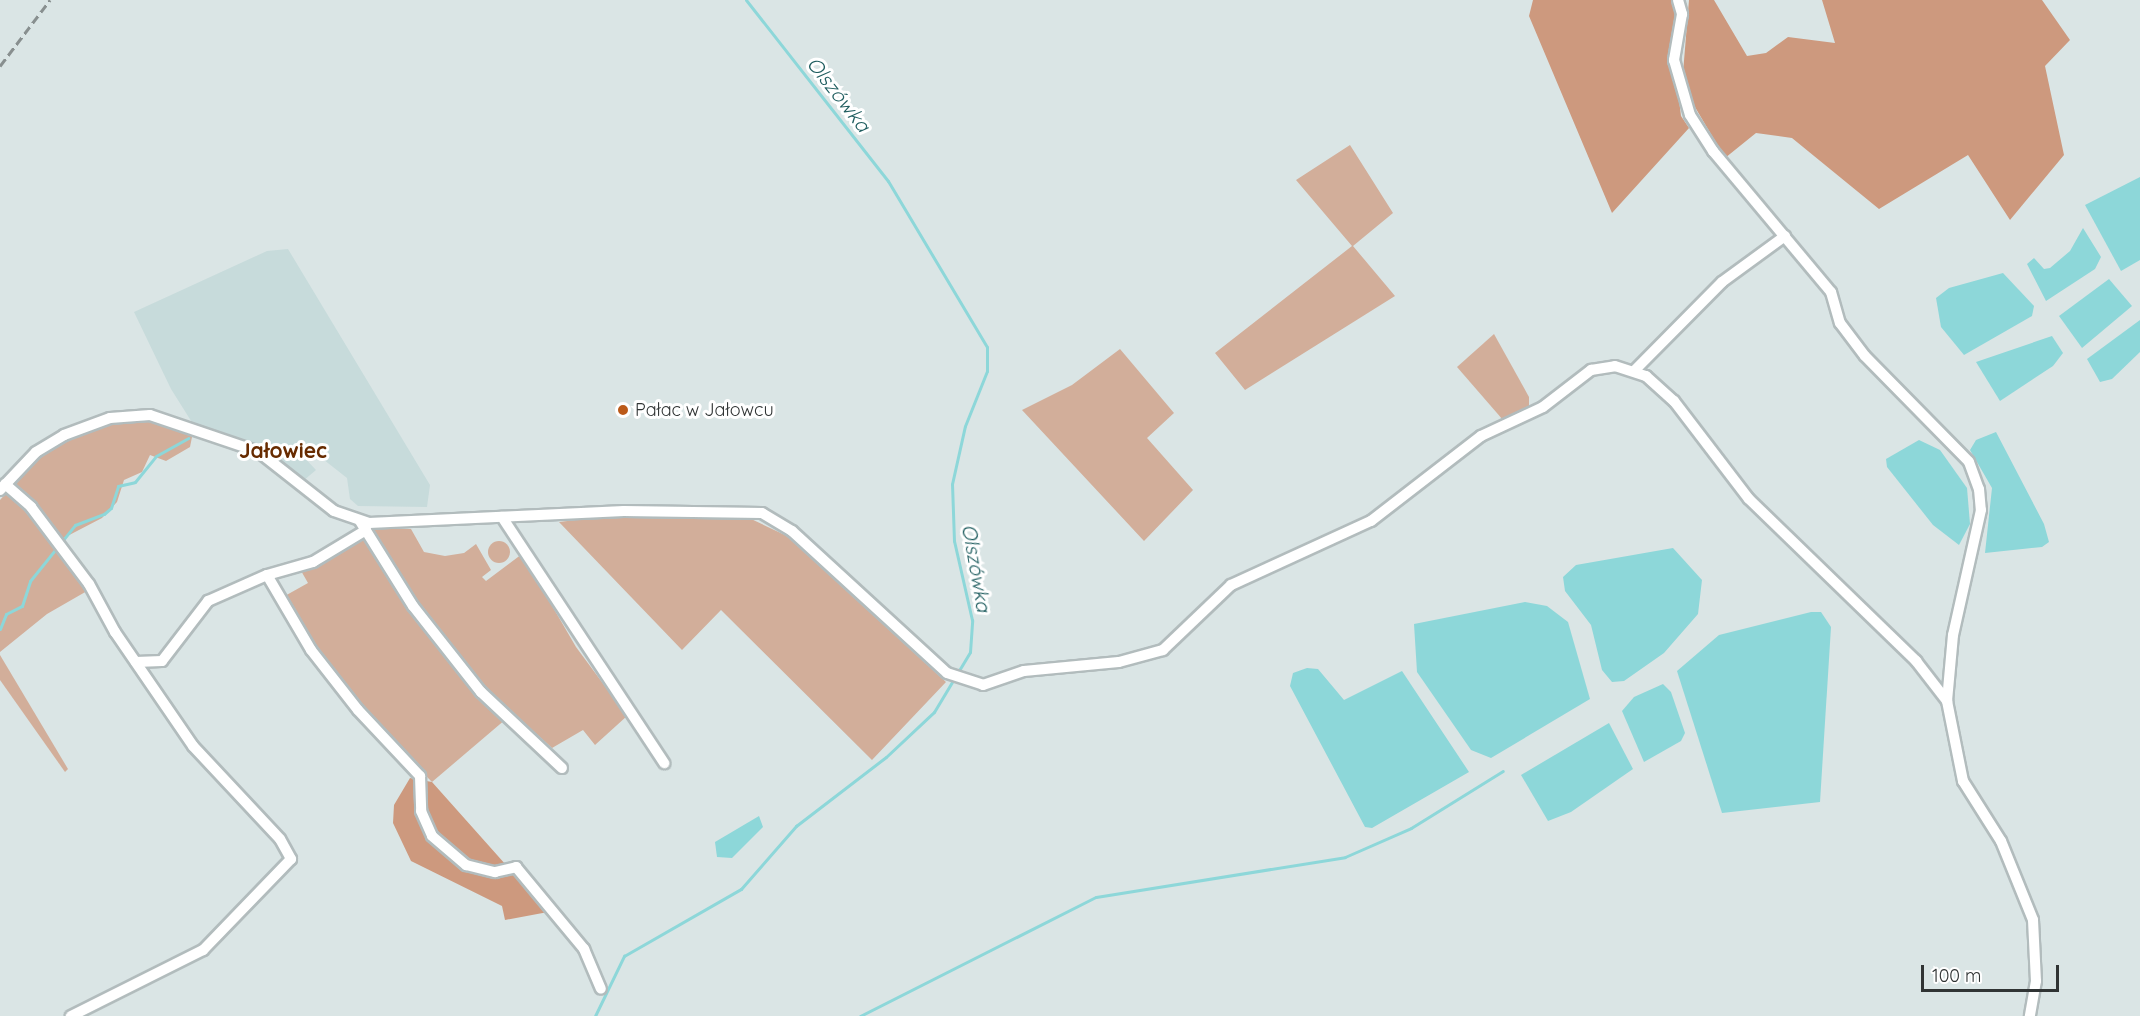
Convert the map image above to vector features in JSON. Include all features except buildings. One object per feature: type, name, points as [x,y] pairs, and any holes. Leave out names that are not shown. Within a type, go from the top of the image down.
[{"type":"street","points":[[1678,0],[1682,14],[1674,60],[1690,115],[1713,151],[1830,292],[1840,323],[1865,356],[1969,462],[1979,489],[1981,510],[1953,635],[1947,701],[1963,781],[2001,841],[2033,920],[2036,981],[2030,1016]]},
{"type":"street","points":[[1635,370],[1722,282],[1785,236]]},
{"type":"street","points":[[136,662],[162,661],[208,601],[267,575],[313,562],[363,526],[624,511],[762,513],[792,531],[947,673],[963,681],[983,684],[1024,671],[1119,662],[1163,650],[1231,585],[1377,518],[1470,443],[1543,407],[1585,374],[1607,366],[1635,370],[1674,401],[1749,499],[1916,661],[1947,701]]},
{"type":"street","points":[[71,1016],[203,950],[291,859],[280,839],[193,746],[60,546],[2,487],[36,452],[64,435],[110,418],[150,415],[259,452],[334,511],[363,526],[413,606],[481,692],[562,768]]},
{"type":"street","points":[[502,517],[664,763]]},
{"type":"street","points":[[267,575],[325,668],[420,776],[421,811],[432,836],[466,865],[495,872],[516,867],[584,949],[601,990]]},
{"type":"shaded area","points":[[1533,0],[1678,0],[1674,60],[1681,116],[1689,128],[1612,213],[1529,16]]},
{"type":"shaded area","points":[[1689,0],[1714,0],[1747,56],[1766,53],[1788,37],[1835,43],[1822,0],[2042,0],[2070,40],[2045,66],[2064,155],[2010,220],[1968,155],[1879,209],[1792,138],[1756,133],[1725,158],[1682,85]]},
{"type":"shaded area","points":[[1350,145],[1393,213],[1353,246],[1395,296],[1245,390],[1215,353],[1352,246],[1296,180]]},
{"type":"shaded area","points":[[288,249],[430,485],[427,507],[358,506],[350,499],[347,478],[305,445],[298,451],[316,470],[303,481],[262,449],[193,424],[171,389],[134,312],[267,251]]},
{"type":"shaded area","points":[[1494,334],[1529,397],[1529,409],[1503,420],[1457,367]]},
{"type":"shaded area","points":[[1120,349],[1174,413],[1147,438],[1193,490],[1144,541],[1022,410],[1072,385]]},
{"type":"shaded area","points":[[130,420],[178,425],[192,437],[190,447],[166,461],[150,455],[142,472],[124,480],[117,502],[102,518],[52,544],[87,591],[47,614],[0,652],[0,500],[37,459],[67,439],[95,426]]},
{"type":"shaded area","points":[[609,516],[749,518],[787,536],[946,682],[872,760],[721,610],[682,650],[559,522]]},
{"type":"shaded area","points":[[369,529],[411,529],[424,552],[445,556],[464,553],[476,544],[491,570],[482,577],[486,581],[522,554],[576,647],[627,716],[595,745],[583,730],[552,748],[481,684],[442,638]]},
{"type":"shaded area","points":[[364,537],[416,620],[506,719],[432,782],[365,714],[314,649],[283,597],[308,583],[300,569]]},
{"type":"shaded area","points":[[499,541],[507,544],[510,552],[507,560],[499,563],[491,560],[488,552],[491,544]]},
{"type":"shaded area","points":[[0,655],[68,769],[65,772],[0,680]]},
{"type":"shaded area","points":[[410,778],[432,782],[548,912],[505,920],[502,906],[411,861],[393,823],[394,805]]},
{"type":"water","points":[[2140,177],[2140,260],[2121,271],[2085,205]]},
{"type":"water","points":[[2083,228],[2101,257],[2095,269],[2046,301],[2027,264],[2034,258],[2044,269],[2050,268],[2070,251]]},
{"type":"water","points":[[2003,273],[2034,306],[2032,316],[1964,355],[1941,327],[1936,298],[1949,288]]},
{"type":"water","points":[[2109,279],[2132,306],[2082,348],[2059,316]]},
{"type":"water","points":[[2140,320],[2140,352],[2112,379],[2100,382],[2087,359]]},
{"type":"water","points":[[2052,336],[2063,353],[2053,366],[2000,401],[1976,362]]},
{"type":"water","points":[[1996,432],[2044,524],[2049,542],[2042,547],[1985,553],[1992,488],[1970,450],[1976,440]]},
{"type":"water","points":[[1919,440],[1940,450],[1967,488],[1970,524],[1959,545],[1933,525],[1887,467],[1886,459]]},
{"type":"water","points":[[1673,548],[1702,580],[1698,614],[1664,653],[1624,681],[1612,682],[1602,670],[1591,625],[1565,591],[1563,577],[1576,565]]},
{"type":"water","points":[[1525,602],[1547,606],[1568,622],[1590,699],[1491,758],[1471,750],[1417,672],[1414,624]]},
{"type":"water","points":[[1811,612],[1821,612],[1831,627],[1820,802],[1722,813],[1677,671],[1719,635]]},
{"type":"water","points":[[1307,668],[1318,669],[1344,700],[1402,671],[1469,772],[1372,828],[1365,827],[1290,686],[1293,673]]},
{"type":"water","points":[[1663,684],[1671,692],[1685,733],[1681,741],[1644,762],[1622,711],[1634,697]]},
{"type":"water","points":[[1609,723],[1633,769],[1571,812],[1548,821],[1521,775]]},
{"type":"water","points":[[759,816],[763,827],[732,858],[717,857],[715,842]]},
{"type":"waterway","name":"Olszówka","points":[[595,1016],[624,956],[741,889],[796,826],[886,757],[934,712],[970,652],[972,620],[954,541],[952,484],[965,426],[987,371],[987,347],[888,181],[746,0]]},
{"type":"waterway","points":[[0,629],[6,614],[22,606],[30,581],[75,525],[104,514],[111,508],[118,486],[135,482],[156,456],[188,438]]},
{"type":"waterway","points":[[860,1016],[1096,897],[1345,857],[1411,828],[1503,771]]},
{"type":"railway","points":[[0,66],[50,0]]},
{"type":"place","name":"Pałac w Jałowcu","points":[[623,410]]},
{"type":"district","name":"Jałowiec","points":[[283,450]]}]
